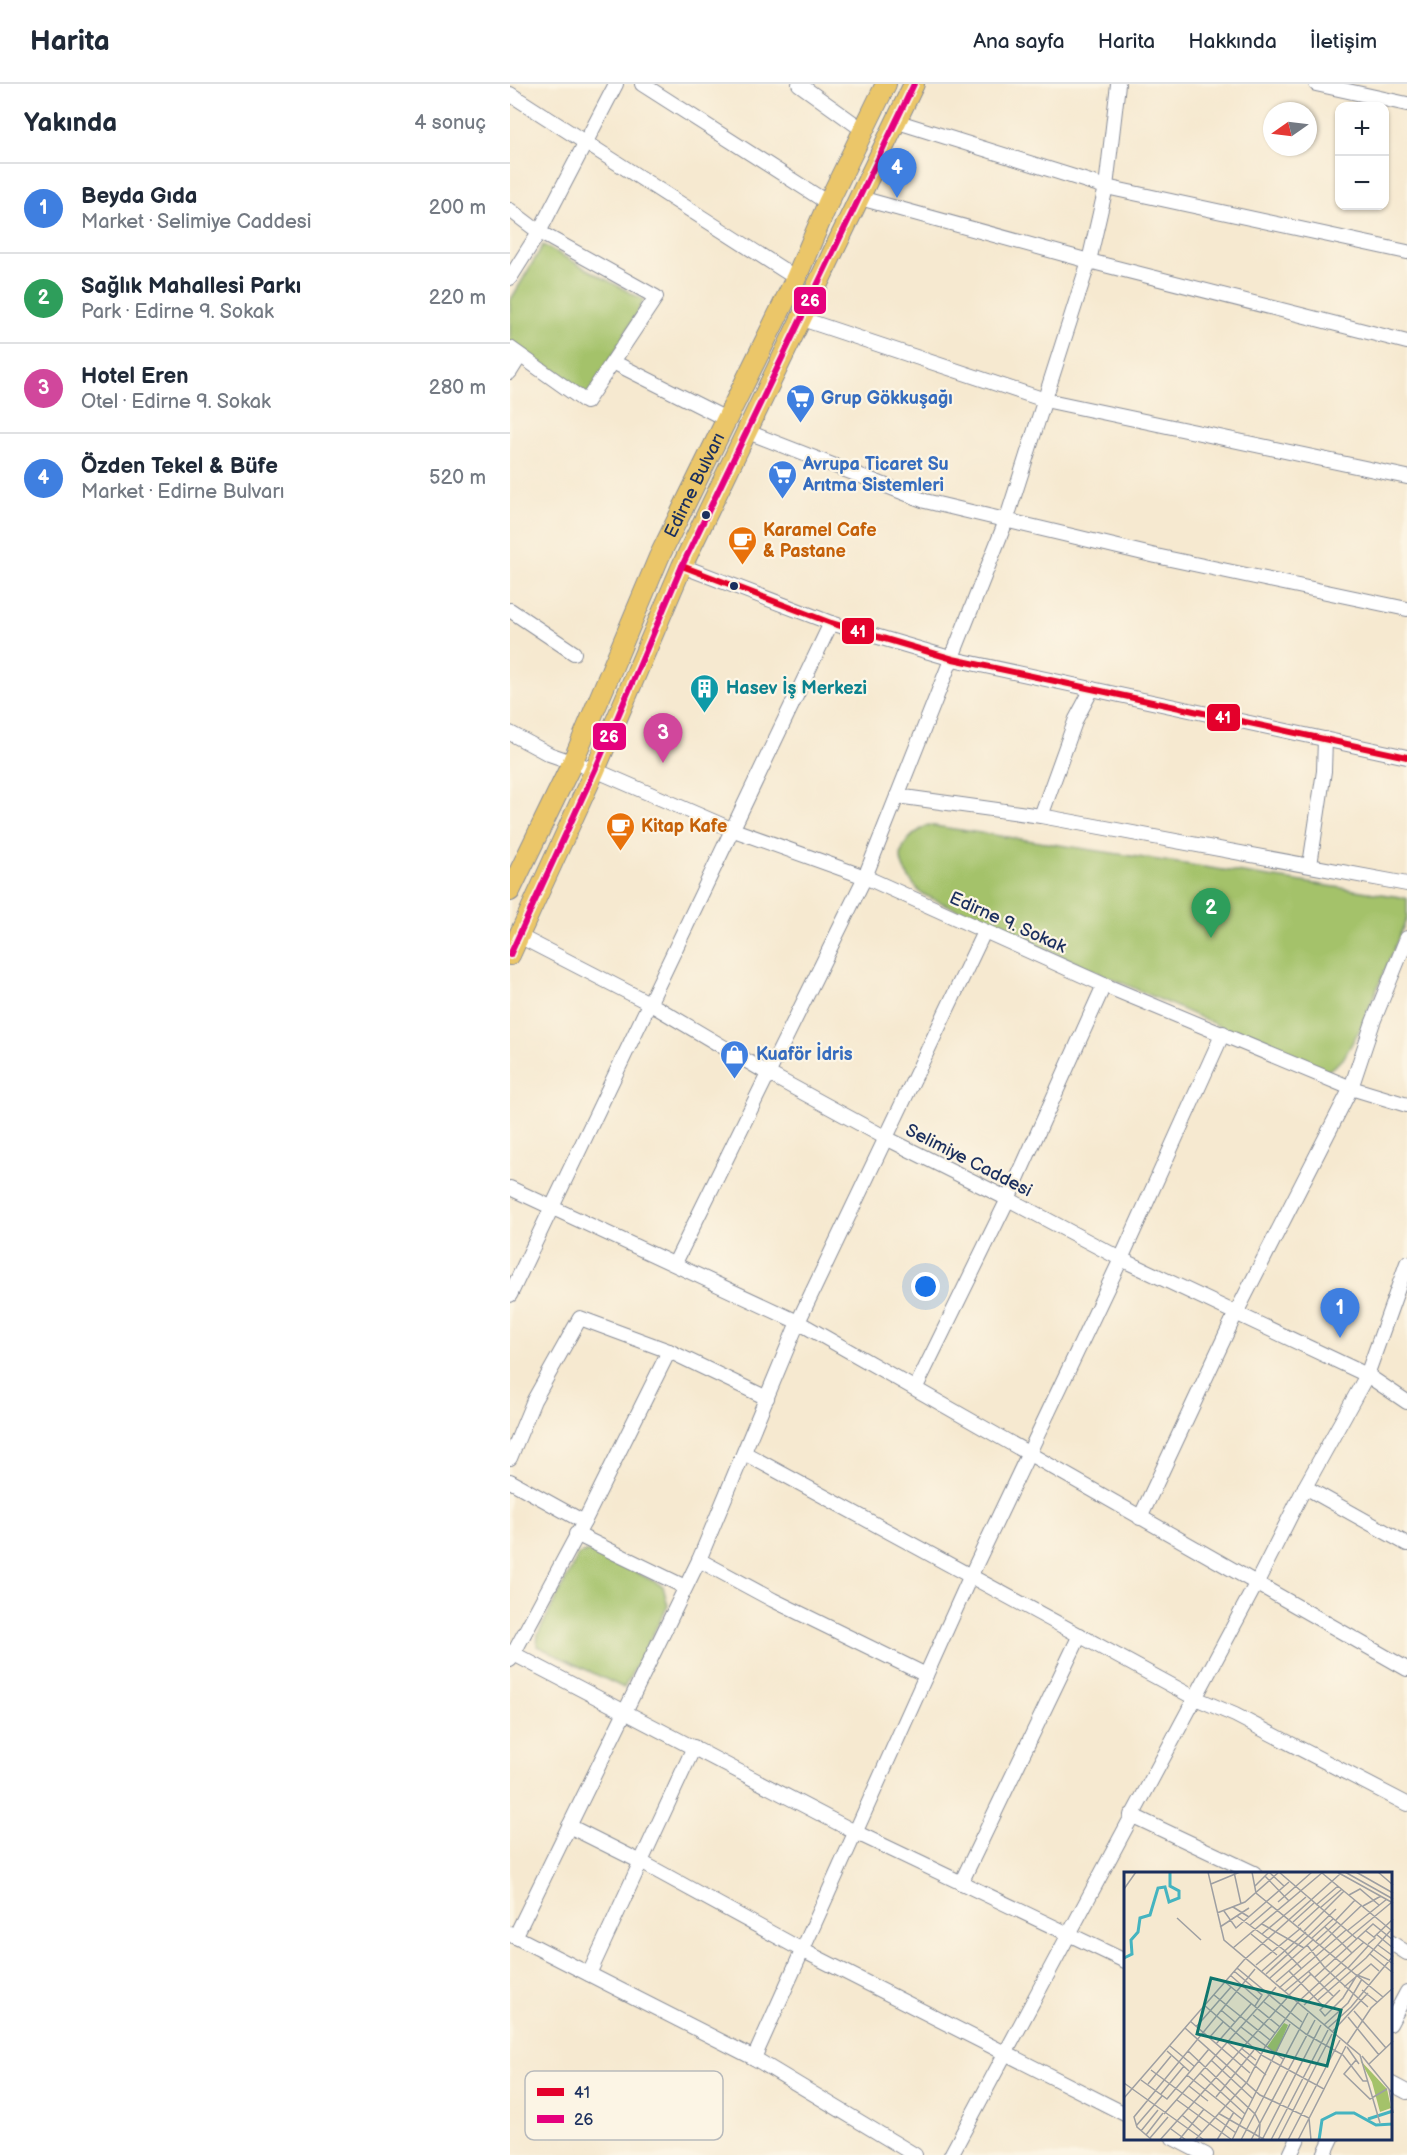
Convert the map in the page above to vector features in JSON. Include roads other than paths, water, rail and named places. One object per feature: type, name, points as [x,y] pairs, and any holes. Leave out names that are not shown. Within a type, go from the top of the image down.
[{"type":"highway","name":"Edirne Bulvarı","points":[[510,891],[573,761],[659,557],[796,278],[828,203],[886,84]]},
{"type":"highway","name":"Edirne Bulvarı","points":[[510,956],[521,937],[595,770],[682,566],[748,432],[799,318],[860,198],[914,84]]},
{"type":"street","points":[[510,278],[539,232],[616,84]]},
{"type":"street","points":[[642,84],[828,203]]},
{"type":"street","points":[[799,84],[863,130]]},
{"type":"street","points":[[675,1263],[865,877],[1006,521],[1089,261],[1106,187],[1118,84]]},
{"type":"street","points":[[1316,84],[1407,104]]},
{"type":"street","points":[[510,94],[796,278]]},
{"type":"street","points":[[895,121],[1106,187],[1407,252]]},
{"type":"street","points":[[860,198],[1089,261],[1407,342]]},
{"type":"street","points":[[510,210],[539,232],[656,297],[586,402],[515,352],[510,372]]},
{"type":"street","points":[[799,318],[1045,400],[1407,477]]},
{"type":"street","points":[[612,362],[726,419]]},
{"type":"street","points":[[748,432],[925,501],[1006,521],[1407,609]]},
{"type":"street","points":[[682,566],[831,623],[952,659],[1407,757]]},
{"type":"street","points":[[510,610],[574,653]]},
{"type":"street","points":[[510,1295],[831,623]]},
{"type":"street","points":[[1041,816],[1076,719],[1092,689]]},
{"type":"street","name":"Edirne 9. Sokak","points":[[510,733],[549,754],[595,770],[731,829],[865,877],[1104,985],[1351,1088],[1407,1105]]},
{"type":"street","points":[[1310,865],[1324,771],[1325,739]]},
{"type":"street","points":[[897,796],[1041,816],[1407,884]]},
{"type":"street","points":[[915,2155],[754,2058],[513,1936],[699,1560],[746,1454],[798,1322],[888,1139],[984,932]]},
{"type":"street","name":"Selimiye Caddesi","points":[[521,937],[649,1003],[769,1074],[888,1139],[1008,1198],[1121,1259],[1235,1315],[1367,1375],[1407,1402]]},
{"type":"street","points":[[1140,1518],[1235,1315],[1351,1088],[1373,1022],[1407,938]]},
{"type":"street","points":[[916,1387],[1008,1198],[1104,985]]},
{"type":"street","points":[[754,2058],[970,1575],[1121,1259],[1223,1033]]},
{"type":"street","points":[[510,1188],[798,1322],[916,1387],[1407,1670]]},
{"type":"street","points":[[951,2155],[1193,1697],[1256,1584],[1305,1487],[1367,1375],[1407,1263]]},
{"type":"street","points":[[510,1458],[534,1400],[580,1318],[669,1351],[767,1398]]},
{"type":"street","points":[[669,1351],[580,1528],[511,1655],[626,1711],[855,1832],[1124,1961]]},
{"type":"street","points":[[746,1454],[1193,1697],[1235,1715],[1407,1804]]},
{"type":"street","points":[[510,1481],[580,1528],[685,1587]]},
{"type":"street","points":[[1305,1487],[1407,1544]]},
{"type":"street","points":[[699,1560],[773,1600],[926,1675]]},
{"type":"street","points":[[962,1883],[1080,1635]]},
{"type":"street","points":[[589,1974],[694,1747]]},
{"type":"street","points":[[1131,1815],[1252,1872]]},
{"type":"street","points":[[569,1826],[641,1862],[802,1950],[1124,2113]]},
{"type":"street","points":[[1392,1943],[1407,1953]]},
{"type":"street","points":[[1392,2020],[1407,1992]]},
{"type":"street","points":[[1392,2084],[1407,2091]]},
{"type":"street","points":[[1175,2140],[1206,2155]]},
{"type":"street","points":[[1290,2155],[1298,2140]]},
{"type":"street","points":[[1324,2155],[1332,2140]]},
{"type":"place","name":"Özden Tekel & Büfe","points":[[897,198]]},
{"type":"place","name":"Grup Gökkuşağı","points":[[800,424]]},
{"type":"place","name":"Avrupa Ticaret Su Arıtma Sistemleri","points":[[782,500]]},
{"type":"place","name":"Karamel Cafe & Pastane","points":[[742,566]]},
{"type":"place","name":"Hasev İş Merkezi","points":[[705,714]]},
{"type":"place","name":"Hotel Eren","points":[[663,763]]},
{"type":"place","name":"Kitap Kafe","points":[[620,852]]},
{"type":"place","name":"Sağlık Mahallesi Parkı","points":[[1211,938]]},
{"type":"place","name":"Kuaför İdris","points":[[735,1080]]},
{"type":"place","name":"Beyda Gıda","points":[[1340,1338]]}]
